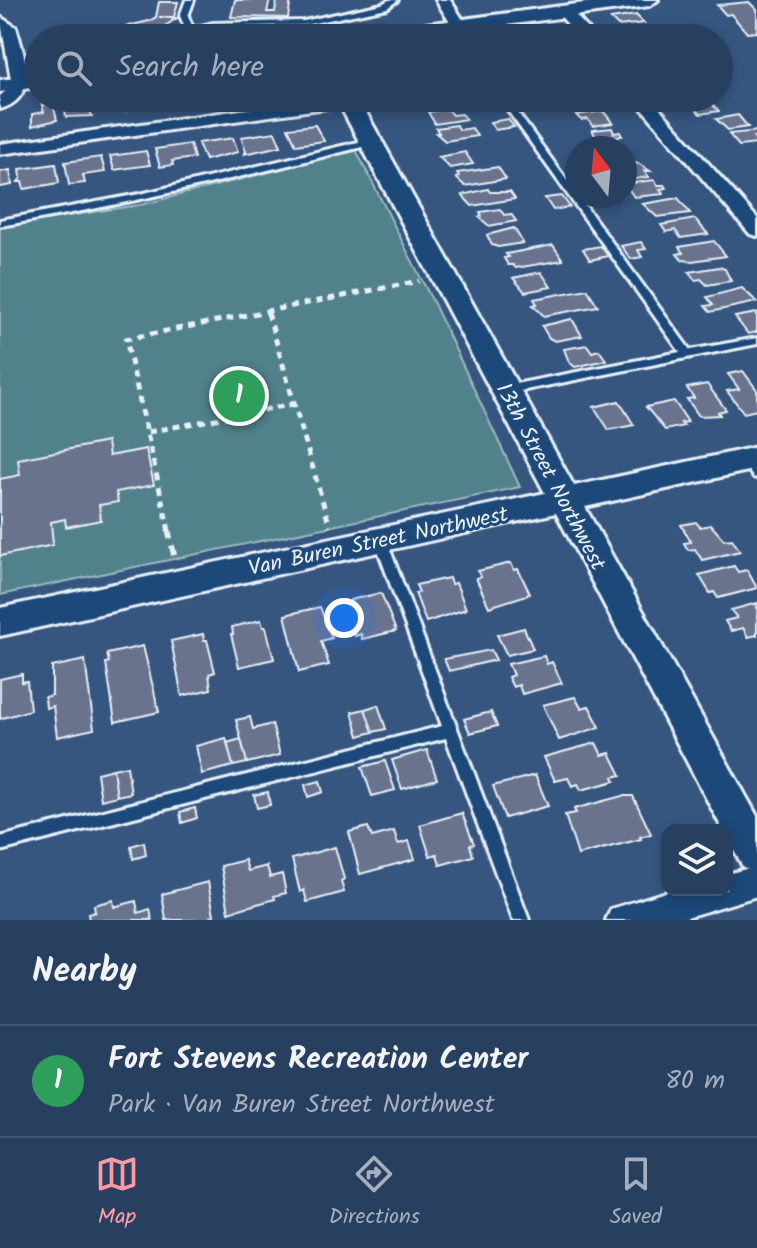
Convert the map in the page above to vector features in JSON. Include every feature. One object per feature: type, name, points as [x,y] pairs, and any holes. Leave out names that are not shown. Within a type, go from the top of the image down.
[{"type":"street","points":[[443,0],[458,24]]},
{"type":"street","points":[[474,24],[649,0]]},
{"type":"street","points":[[565,12],[576,24]]},
{"type":"street","points":[[0,22],[8,27],[7,46],[19,84],[0,104]]},
{"type":"street","points":[[0,149],[257,112]]},
{"type":"street","name":"13th Street Northwest","points":[[354,112],[757,854]]},
{"type":"street","points":[[653,112],[757,230]]},
{"type":"street","name":"Van Buren Street Northwest","points":[[0,622],[565,500],[754,464]]},
{"type":"street","points":[[733,888],[757,881]]},
{"type":"street","points":[[623,920],[706,896]]},
{"type":"lane","points":[[188,24],[184,16],[190,0]]},
{"type":"lane","points":[[228,24],[304,23],[384,6],[394,0]]},
{"type":"lane","points":[[513,112],[687,354]]},
{"type":"lane","points":[[0,223],[79,211],[172,191],[371,142]]},
{"type":"lane","points":[[505,390],[757,341]]},
{"type":"lane","points":[[380,539],[521,920]]},
{"type":"lane","points":[[0,844],[451,730]]},
{"type":"path","points":[[175,559],[126,339],[444,277]]},
{"type":"path","points":[[268,313],[330,527]]},
{"type":"path","points":[[148,432],[294,404]]},
{"type":"green space","points":[[356,150],[435,306],[520,487],[0,595],[0,226],[140,205]]},
{"type":"building","points":[[235,0],[270,0],[267,12],[275,12],[277,0],[291,0],[288,18],[231,17]]},
{"type":"building","points":[[159,2],[178,2],[174,17],[159,17],[177,18],[168,24],[136,24],[156,17]]},
{"type":"building","points":[[749,2],[757,10],[757,32],[747,33],[731,14],[726,15],[717,5]]},
{"type":"building","points":[[636,15],[644,23],[616,24],[611,19]]},
{"type":"building","points":[[55,112],[57,120],[32,126],[32,114]]},
{"type":"building","points":[[65,112],[90,112],[92,116],[66,117]]},
{"type":"building","points":[[428,112],[462,114],[466,119],[435,124]]},
{"type":"building","points":[[604,112],[613,123],[593,126],[588,119],[581,120],[576,115]]},
{"type":"building","points":[[738,115],[748,127],[728,130],[716,119]]},
{"type":"building","points":[[508,119],[514,127],[495,130],[490,122]]},
{"type":"building","points":[[315,125],[324,141],[296,145],[288,128]]},
{"type":"building","points":[[456,125],[460,130],[472,128],[477,136],[445,141],[436,133],[439,133],[436,128]]},
{"type":"building","points":[[612,128],[614,133],[620,132],[622,136],[596,136],[592,130]]},
{"type":"building","points":[[757,131],[757,137],[754,137],[757,144],[739,146],[729,134]]},
{"type":"building","points":[[275,132],[281,146],[244,154],[246,151],[241,137]]},
{"type":"building","points":[[233,138],[238,152],[205,160],[198,143]]},
{"type":"building","points":[[190,144],[194,158],[172,161],[173,165],[160,167],[155,149]]},
{"type":"building","points":[[146,151],[150,165],[114,170],[110,156]]},
{"type":"building","points":[[465,152],[473,164],[450,168],[439,157]]},
{"type":"building","points":[[101,157],[105,172],[83,175],[85,183],[69,185],[65,162]]},
{"type":"building","points":[[637,163],[650,171],[644,171],[649,177],[637,179]]},
{"type":"building","points":[[56,164],[59,183],[24,189],[22,182],[18,182],[20,169]]},
{"type":"building","points":[[498,167],[506,179],[465,186],[456,178],[459,177],[457,173]]},
{"type":"building","points":[[10,170],[12,185],[0,187],[0,172]]},
{"type":"building","points":[[654,180],[666,188],[660,189],[664,194],[637,197],[637,182]]},
{"type":"building","points":[[488,189],[490,192],[510,192],[515,199],[472,206],[462,195]]},
{"type":"building","points":[[562,196],[565,208],[553,210],[545,198]]},
{"type":"building","points":[[678,198],[690,213],[657,217],[643,204]]},
{"type":"building","points":[[500,209],[504,215],[511,214],[516,221],[489,226],[479,217],[482,216],[480,212]]},
{"type":"building","points":[[695,219],[708,234],[681,238],[675,230],[666,232],[661,225]]},
{"type":"building","points":[[514,228],[523,243],[498,247],[492,245],[487,235]]},
{"type":"building","points":[[714,241],[726,256],[692,261],[682,260],[677,254],[683,253],[679,247]]},
{"type":"building","points":[[641,242],[646,249],[638,250],[642,257],[631,259],[621,246]]},
{"type":"building","points":[[553,245],[563,260],[516,268],[508,265],[504,258],[509,257],[506,254]]},
{"type":"building","points":[[601,246],[608,256],[590,260],[583,249]]},
{"type":"building","points":[[719,267],[725,269],[731,281],[707,285],[701,279],[695,280],[689,272]]},
{"type":"building","points":[[541,272],[551,287],[525,292],[513,278]]},
{"type":"building","points":[[742,288],[757,302],[710,312],[705,306],[713,305],[707,297]]},
{"type":"building","points":[[587,289],[598,306],[544,316],[533,305],[537,304],[534,299]]},
{"type":"building","points":[[757,313],[757,332],[748,334],[735,317]]},
{"type":"building","points":[[572,319],[582,336],[555,341],[549,338],[542,326]]},
{"type":"building","points":[[587,345],[592,352],[599,350],[606,360],[575,367],[569,362],[564,349]]},
{"type":"building","points":[[743,371],[757,390],[757,410],[744,413],[727,391],[739,389],[728,374]]},
{"type":"building","points":[[707,384],[726,410],[718,412],[720,415],[699,416],[687,399],[694,398],[687,388]]},
{"type":"building","points":[[619,401],[634,425],[609,430],[594,407]]},
{"type":"building","points":[[674,401],[688,422],[681,423],[684,426],[665,430],[646,407]]},
{"type":"building","points":[[107,442],[109,456],[146,449],[154,485],[116,492],[118,502],[99,505],[101,520],[66,527],[65,519],[51,522],[53,545],[0,556],[0,479],[20,475],[18,459]]},
{"type":"building","points":[[696,522],[700,527],[711,525],[724,540],[732,539],[740,551],[702,560],[695,549],[688,550],[684,543],[691,542],[681,525]]},
{"type":"building","points":[[511,563],[514,570],[518,569],[530,594],[489,607],[476,578],[481,577],[478,571]]},
{"type":"building","points":[[734,566],[738,572],[747,570],[757,588],[718,598],[714,592],[710,593],[699,575]]},
{"type":"building","points":[[449,578],[451,584],[456,583],[466,609],[426,622],[415,593],[419,592],[416,585]]},
{"type":"building","points":[[381,593],[396,631],[362,639],[361,634],[355,636],[351,626],[358,624],[350,600]]},
{"type":"building","points":[[757,603],[757,635],[748,637],[743,628],[731,631],[725,621],[737,618],[731,610]]},
{"type":"building","points":[[320,607],[332,638],[321,641],[329,665],[299,672],[285,615]]},
{"type":"building","points":[[261,620],[263,627],[266,627],[274,659],[239,667],[232,627]]},
{"type":"building","points":[[524,628],[533,649],[507,655],[497,635]]},
{"type":"building","points":[[203,634],[215,672],[209,674],[211,689],[182,696],[171,641]]},
{"type":"building","points":[[143,646],[159,712],[115,722],[107,654]]},
{"type":"building","points":[[491,650],[496,660],[449,671],[444,659]]},
{"type":"building","points":[[544,656],[547,664],[552,662],[562,683],[522,694],[519,685],[513,687],[508,677],[513,675],[508,664]]},
{"type":"building","points":[[85,660],[94,729],[57,737],[53,706],[46,708],[45,697],[52,695],[52,667]]},
{"type":"building","points":[[22,674],[22,682],[27,681],[30,710],[0,719],[0,679]]},
{"type":"building","points":[[575,697],[581,708],[589,706],[600,727],[559,740],[543,705]]},
{"type":"building","points":[[378,705],[386,729],[373,732],[365,709]]},
{"type":"building","points":[[365,709],[373,732],[359,736],[352,712]]},
{"type":"building","points":[[491,712],[497,726],[470,733],[464,719]]},
{"type":"building","points":[[250,717],[253,729],[272,724],[280,755],[247,763],[236,720]]},
{"type":"building","points":[[226,738],[233,766],[202,774],[196,746]]},
{"type":"building","points":[[241,739],[247,763],[233,766],[227,743]]},
{"type":"building","points":[[596,743],[602,755],[610,753],[621,775],[613,777],[615,781],[581,790],[578,784],[572,786],[568,778],[555,781],[544,757]]},
{"type":"building","points":[[427,750],[437,779],[402,789],[392,760]]},
{"type":"building","points":[[385,761],[395,790],[372,796],[362,767]]},
{"type":"building","points":[[127,766],[131,793],[117,796],[113,769]]},
{"type":"building","points":[[113,769],[117,796],[101,800],[97,773]]},
{"type":"building","points":[[535,775],[548,806],[505,818],[493,786]]},
{"type":"building","points":[[320,781],[323,792],[308,797],[305,785]]},
{"type":"building","points":[[268,792],[270,805],[257,808],[254,795]]},
{"type":"building","points":[[633,796],[651,834],[578,855],[565,815],[576,813],[574,809]]},
{"type":"building","points":[[195,808],[197,818],[182,823],[180,812]]},
{"type":"building","points":[[462,813],[474,844],[470,845],[473,856],[440,865],[437,854],[430,856],[420,825]]},
{"type":"building","points":[[368,827],[372,837],[394,831],[398,844],[409,841],[415,859],[360,874],[349,832]]},
{"type":"building","points":[[144,842],[146,855],[133,859],[131,846]]},
{"type":"building","points":[[335,847],[344,879],[341,881],[344,892],[307,902],[304,890],[300,892],[292,859]]},
{"type":"building","points":[[245,860],[248,871],[267,866],[270,877],[282,874],[286,893],[229,912],[221,866]]},
{"type":"building","points":[[208,882],[214,915],[210,920],[166,920],[162,894]]},
{"type":"building","points":[[113,900],[114,907],[136,901],[138,913],[150,909],[152,920],[89,920],[88,914],[95,912],[94,905]]},
{"type":"place","name":"Fort Stevens Recreation Center","points":[[239,396]]}]
